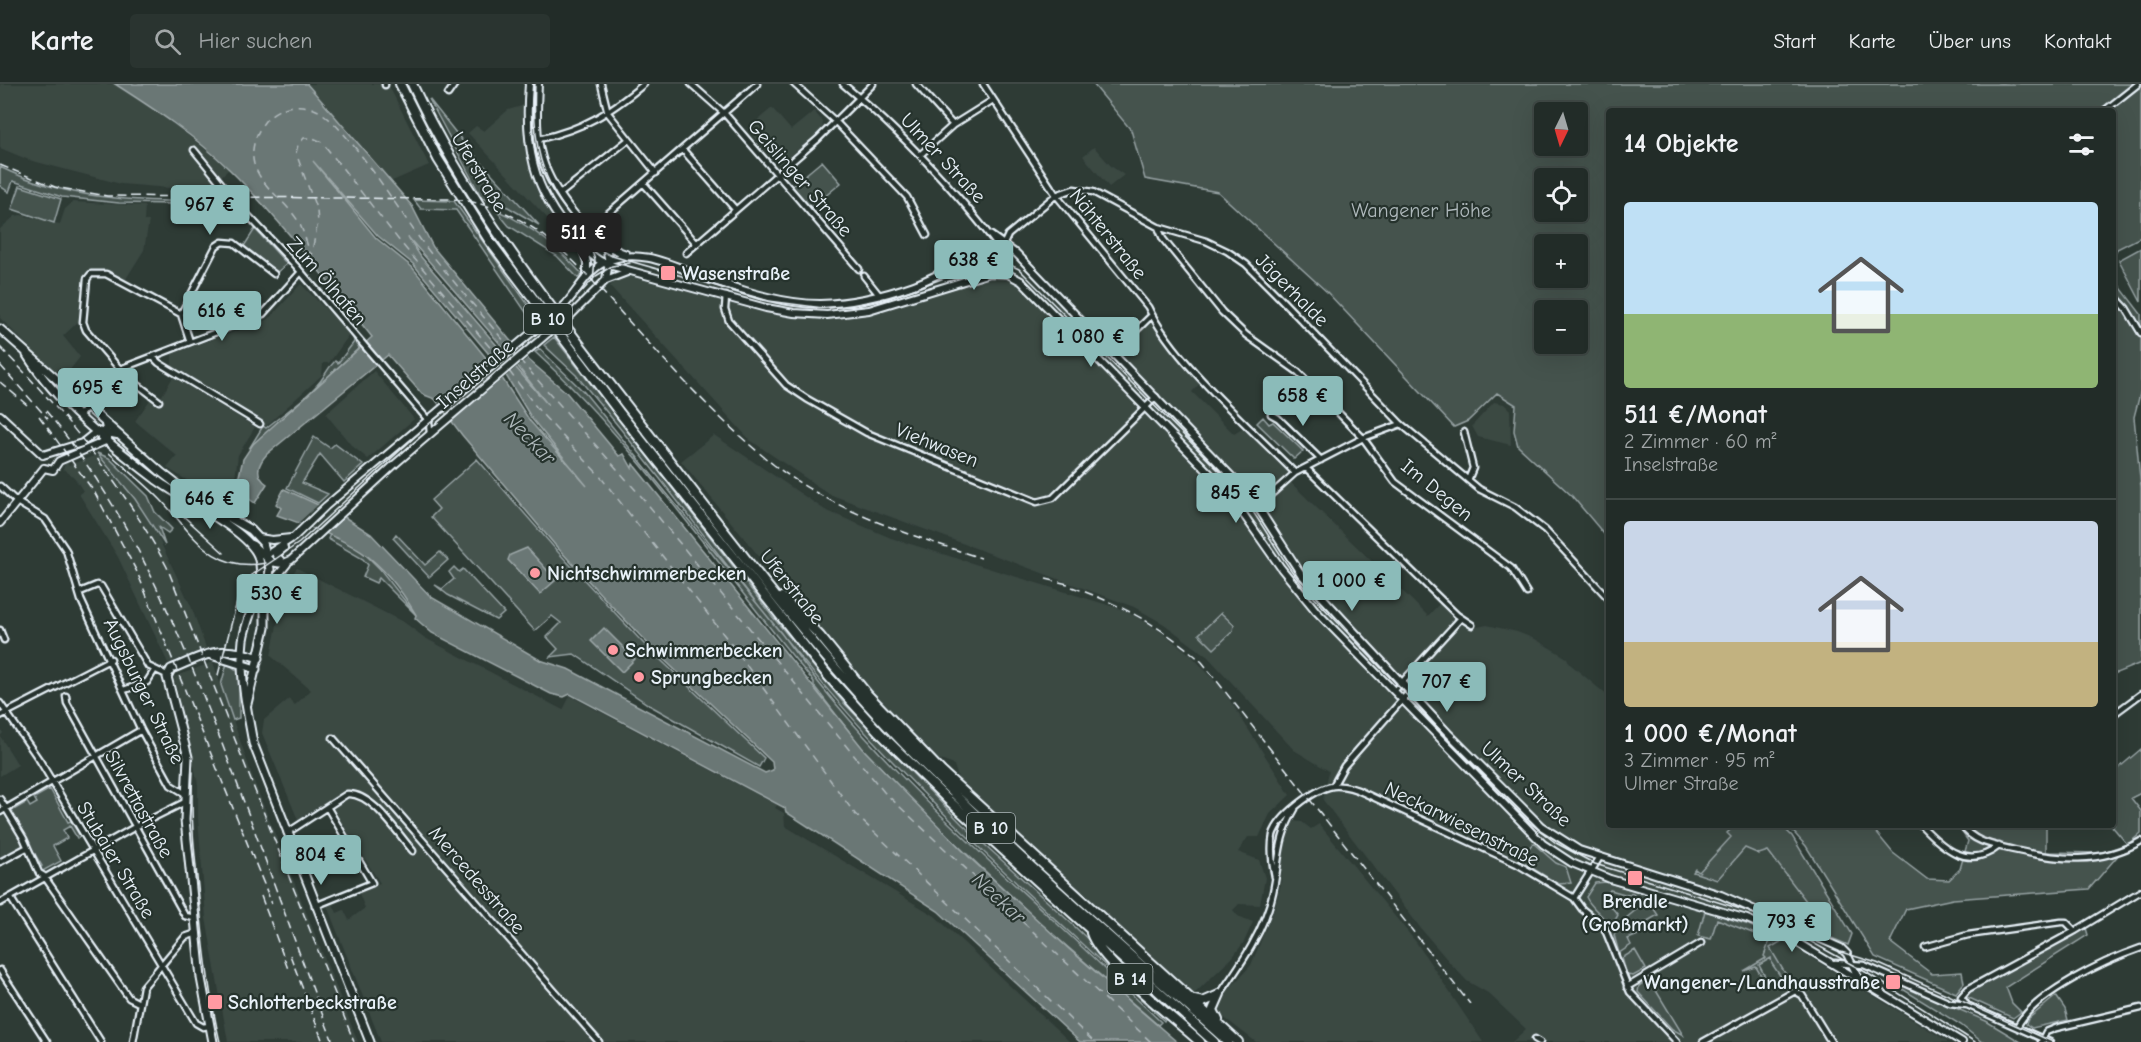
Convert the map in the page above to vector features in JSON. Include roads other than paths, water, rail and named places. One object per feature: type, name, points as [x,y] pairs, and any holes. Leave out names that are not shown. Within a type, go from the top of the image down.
[{"type":"highway","name":"Uferstraße","points":[[400,84],[438,159],[489,240],[619,412],[829,677],[879,732],[946,798],[1214,1042]]},
{"type":"highway","name":"Uferstraße","points":[[412,84],[444,149],[498,234],[595,365],[842,675],[944,784],[1228,1038]]},
{"type":"highway","points":[[776,594],[788,600],[841,660],[868,695],[942,772],[1189,998],[1228,1038],[1238,1042]]},
{"type":"highway","name":"B 14","points":[[1090,931],[1093,941],[1124,974],[1200,1042]]},
{"type":"highway","points":[[1189,998],[1203,1002],[1220,994]]},
{"type":"highway","points":[[1220,994],[1215,1003],[1214,1014],[1228,1038]]},
{"type":"main road","points":[[0,329],[86,408],[187,493],[246,526],[259,538],[267,558],[268,587],[258,658],[247,704]]},
{"type":"main road","points":[[27,355],[39,375],[79,416],[107,436],[178,496],[248,541],[257,555],[260,572],[258,590],[247,622],[242,652],[241,688],[247,704],[253,743],[370,1042]]},
{"type":"main road","points":[[260,572],[267,558]]},
{"type":"main road","points":[[213,1042],[195,918],[183,803],[188,757],[167,675],[171,669],[216,650],[242,652],[258,658]]},
{"type":"main road","points":[[208,654],[256,669]]},
{"type":"street","points":[[447,94],[455,84]]},
{"type":"street","points":[[529,84],[530,147],[537,180],[555,214],[581,245],[607,263],[628,272],[637,272],[794,313],[840,314],[869,310],[987,274],[999,273],[1004,242],[1032,213],[1056,195]]},
{"type":"street","points":[[538,84],[538,139],[545,166],[560,194],[589,230],[606,246],[632,255]]},
{"type":"street","points":[[600,84],[608,113],[656,173]]},
{"type":"street","points":[[538,139],[569,132],[608,113],[644,84]]},
{"type":"street","name":"Geislinger Straße","points":[[691,84],[725,114],[859,269]]},
{"type":"street","points":[[589,230],[757,84]]},
{"type":"street","points":[[794,84],[835,121],[907,197],[927,235]]},
{"type":"street","name":"Ulmer Straße","points":[[843,84],[920,155],[1001,250]]},
{"type":"street","points":[[686,253],[818,140],[873,84]]},
{"type":"street","points":[[916,84],[953,125]]},
{"type":"street","name":"Nähterstraße","points":[[983,84],[1056,195],[1148,307],[1203,379],[1295,473]]},
{"type":"street","points":[[2108,108],[2138,84]]},
{"type":"street","points":[[920,155],[953,125],[993,100]]},
{"type":"street","points":[[560,194],[628,140]]},
{"type":"street","name":"Zum Ölhafen","points":[[194,150],[243,210],[301,273],[428,420]]},
{"type":"street","points":[[683,150],[735,209]]},
{"type":"street","points":[[644,184],[697,244]]},
{"type":"street","name":"Jägerhalde","points":[[1056,195],[1074,189],[1093,192],[1158,227],[1206,241],[1246,264],[1401,424],[1468,480],[1515,507],[1545,530],[1606,596]]},
{"type":"street","name":"Im Degen","points":[[1158,227],[1163,239],[1222,312],[1246,334],[1298,372],[1363,438],[1395,482],[1511,568],[1527,593]]},
{"type":"street","name":"Ulmer Straße","points":[[989,234],[1004,242],[1016,253],[1156,397],[1257,507],[1301,574],[1402,683],[1541,826],[1566,843],[1600,857],[1737,901],[1841,948],[1847,954],[1849,963],[1860,980]]},
{"type":"street","points":[[181,314],[216,246],[222,242],[234,243],[274,274]]},
{"type":"street","points":[[581,245],[587,260],[586,278]]},
{"type":"street","points":[[606,246],[606,279]]},
{"type":"street","points":[[1001,250],[1016,253]]},
{"type":"street","name":"Inselstraße","points":[[267,558],[565,305],[586,278],[607,263],[632,255],[674,266],[747,291],[797,302],[838,303],[880,296],[1001,250]]},
{"type":"street","name":"Inselstraße","points":[[268,587],[289,561],[450,416],[571,315],[606,279],[628,272]]},
{"type":"street","points":[[79,416],[120,369],[263,314],[301,273]]},
{"type":"street","name":"Ulmer Straße","points":[[999,273],[1013,276],[1026,285],[1147,407],[1227,491],[1281,568],[1316,611],[1524,827],[1552,851],[1591,871],[1747,919],[1782,934],[1962,1042]]},
{"type":"street","points":[[159,401],[120,369],[86,330],[83,322],[87,279],[91,274],[106,274],[181,314],[190,342]]},
{"type":"street","points":[[864,276],[880,296]]},
{"type":"street","name":"Viehwasen","points":[[726,296],[725,309],[729,321],[786,385],[867,433],[1037,502],[1053,498],[1156,397]]},
{"type":"street","points":[[2116,297],[2126,308],[2141,333]]},
{"type":"street","points":[[1112,354],[1152,315]]},
{"type":"street","points":[[153,357],[159,363],[260,424]]},
{"type":"street","points":[[1271,414],[1321,460]]},
{"type":"street","points":[[0,415],[43,455]]},
{"type":"street","points":[[428,420],[431,424],[430,435]]},
{"type":"street","points":[[105,424],[107,436]]},
{"type":"street","points":[[1257,507],[1295,473],[1363,438],[1401,424]]},
{"type":"street","points":[[43,455],[82,443],[97,431]]},
{"type":"street","points":[[1464,432],[1473,468],[1468,480]]},
{"type":"street","points":[[44,468],[55,469],[59,461],[107,436],[117,435]]},
{"type":"street","points":[[54,453],[59,461]]},
{"type":"street","points":[[43,455],[41,461],[44,468]]},
{"type":"street","points":[[0,523],[44,468]]},
{"type":"street","points":[[1306,468],[1461,618],[1472,625]]},
{"type":"street","points":[[370,469],[375,472],[374,484]]},
{"type":"street","name":"Augsburger Straße","points":[[0,486],[17,502],[45,519],[58,538],[71,563],[80,592],[141,730],[171,784],[184,793]]},
{"type":"street","points":[[259,538],[280,540],[294,537]]},
{"type":"street","points":[[289,561],[280,562],[276,555],[294,537]]},
{"type":"street","points":[[248,541],[267,558],[278,564],[289,561]]},
{"type":"street","points":[[80,592],[99,585],[106,592],[143,659],[154,671],[167,675]]},
{"type":"street","points":[[1394,692],[1461,618]]},
{"type":"street","points":[[0,630],[4,640]]},
{"type":"street","points":[[0,716],[111,659]]},
{"type":"street","points":[[124,690],[147,682],[154,671]]},
{"type":"street","points":[[1220,994],[1251,947],[1270,904],[1284,827],[1297,807],[1319,792],[1333,786],[1344,766],[1410,691]]},
{"type":"street","points":[[2116,713],[2141,694]]},
{"type":"street","name":"Silvrettastraße","points":[[66,696],[67,703],[95,757],[185,916],[195,918]]},
{"type":"street","name":"Stubaier Straße","points":[[0,703],[52,783],[196,1023],[203,1027],[209,1026]]},
{"type":"street","points":[[0,812],[141,730]]},
{"type":"street","name":"Mercedesstraße","points":[[333,738],[599,1042]]},
{"type":"street","name":"Neckarwiesenstraße","points":[[1333,786],[1353,788],[1364,793],[1506,859],[1574,898]]},
{"type":"street","points":[[287,833],[347,794],[365,797],[413,851]]},
{"type":"street","points":[[0,799],[24,839],[26,848],[39,873],[44,876],[129,998],[138,1003]]},
{"type":"street","points":[[0,903],[44,876],[183,803]]},
{"type":"street","points":[[315,906],[372,883],[327,807]]},
{"type":"street","points":[[1924,828],[1944,847],[1966,858],[1981,857],[1999,846]]},
{"type":"street","points":[[1964,828],[1972,837],[1999,846],[2054,858],[2079,859],[2111,853],[2141,841]]},
{"type":"street","points":[[0,862],[26,848]]},
{"type":"street","points":[[1600,857],[1574,898],[1582,909],[1605,927],[1627,987],[1677,1042]]},
{"type":"street","points":[[1967,1005],[1961,997],[1968,989],[2075,931],[2141,891]]},
{"type":"street","points":[[10,897],[101,1042]]},
{"type":"street","points":[[1925,947],[1968,935],[2061,922],[2066,922],[2075,931]]},
{"type":"street","points":[[133,1042],[138,1003],[143,987],[185,937],[197,933]]},
{"type":"street","points":[[1627,987],[1701,943]]},
{"type":"street","points":[[2017,1027],[2032,1010],[2078,976],[2141,948]]},
{"type":"street","points":[[1829,961],[1839,964],[1864,965],[1950,1003],[1967,1005],[2050,1042]]},
{"type":"street","points":[[0,970],[46,1042]]},
{"type":"street","points":[[1703,1042],[1795,991],[1802,995],[1831,1042]]},
{"type":"street","points":[[2042,1040],[2046,1032],[2055,1028],[2141,1008]]},
{"type":"water","name":"Neckar","points":[[115,84],[307,84],[412,206],[433,247],[509,339],[524,356],[566,392],[619,456],[624,454],[632,468],[633,464],[865,751],[969,857],[1069,949],[1177,1042],[1080,1042],[938,911],[786,812],[785,808],[570,694],[564,697],[551,694],[432,633],[415,618],[416,615],[402,592],[373,561],[341,540],[277,515],[281,508],[276,504],[284,489],[346,518],[371,534],[431,597],[540,660],[568,669],[765,773],[773,770],[772,762],[654,650],[606,600],[555,545],[462,435],[435,399],[422,394],[388,355],[267,454],[261,462],[259,473],[267,484],[255,503],[243,495],[238,480],[243,459],[253,444],[372,337],[285,230],[229,169],[188,134]],"holes":[[[313,161],[378,236],[413,264],[504,372],[532,419],[587,486],[530,421],[500,375],[412,267],[376,238]],[[408,237],[501,345],[548,405],[421,257]]]},
{"type":"water","name":"Nichtschwimmerbecken","points":[[527,548],[556,580],[540,594],[508,560],[510,555]]},
{"type":"water","name":"Schwimmerbecken","points":[[604,628],[635,659],[622,672],[591,641]]},
{"type":"tram line","points":[[535,84],[537,142],[546,176],[554,192],[578,226],[597,247],[612,256],[769,301],[823,308],[857,306],[884,300],[988,262],[1006,263],[1019,269],[1231,483],[1251,508],[1305,588],[1530,823],[1556,843],[1595,864],[1747,911],[1781,925],[1867,973],[1975,1042]]},
{"type":"tram line","points":[[588,240],[595,260],[593,281]]},
{"type":"tram line","points":[[218,675],[238,598],[252,575],[299,543],[430,423],[567,308],[596,276],[612,266],[630,263]]},
{"type":"tram line","points":[[109,453],[155,494],[205,548],[231,562],[247,565],[266,563]]},
{"type":"tram line","points":[[180,513],[224,553]]},
{"type":"tram line","points":[[193,772],[193,830],[200,906],[209,984],[220,1042]]},
{"type":"tram line","points":[[1841,952],[1877,963],[2053,1042]]},
{"type":"railway","points":[[0,165],[55,187],[107,196],[450,199],[482,204],[510,215],[536,230],[559,248],[707,404],[774,465],[798,482],[847,509],[899,530],[981,558]]},
{"type":"railway","points":[[0,347],[70,424],[91,451],[131,507],[167,567],[354,1042]]},
{"type":"railway","points":[[0,365],[48,419]]},
{"type":"railway","points":[[0,382],[27,405]]},
{"type":"railway","points":[[46,411],[98,482],[121,519],[161,596],[228,758],[333,1042]]},
{"type":"railway","points":[[39,416],[95,493],[137,572],[272,904]]},
{"type":"railway","points":[[1046,579],[1072,585]]},
{"type":"railway","points":[[1072,587],[1108,601],[1141,618],[1172,638],[1202,662],[1470,1004]]},
{"type":"railway","points":[[261,896],[288,969]]},
{"type":"railway","points":[[290,955],[323,1042]]},
{"type":"place","name":"Wasenstraße","points":[[668,273]]},
{"type":"place","name":"Nichtschwimmerbecken","points":[[535,573]]},
{"type":"place","name":"Schwimmerbecken","points":[[613,650]]},
{"type":"place","name":"Sprungbecken","points":[[639,677]]},
{"type":"place","name":"Brendle (Großmarkt)","points":[[1635,878]]},
{"type":"place","name":"Wangener-/Landhausstraße","points":[[1893,982]]},
{"type":"place","name":"Schlotterbeckstraße","points":[[215,1002]]},
{"type":"park label","name":"Wangener Höhe","points":[[1421,210]]}]
